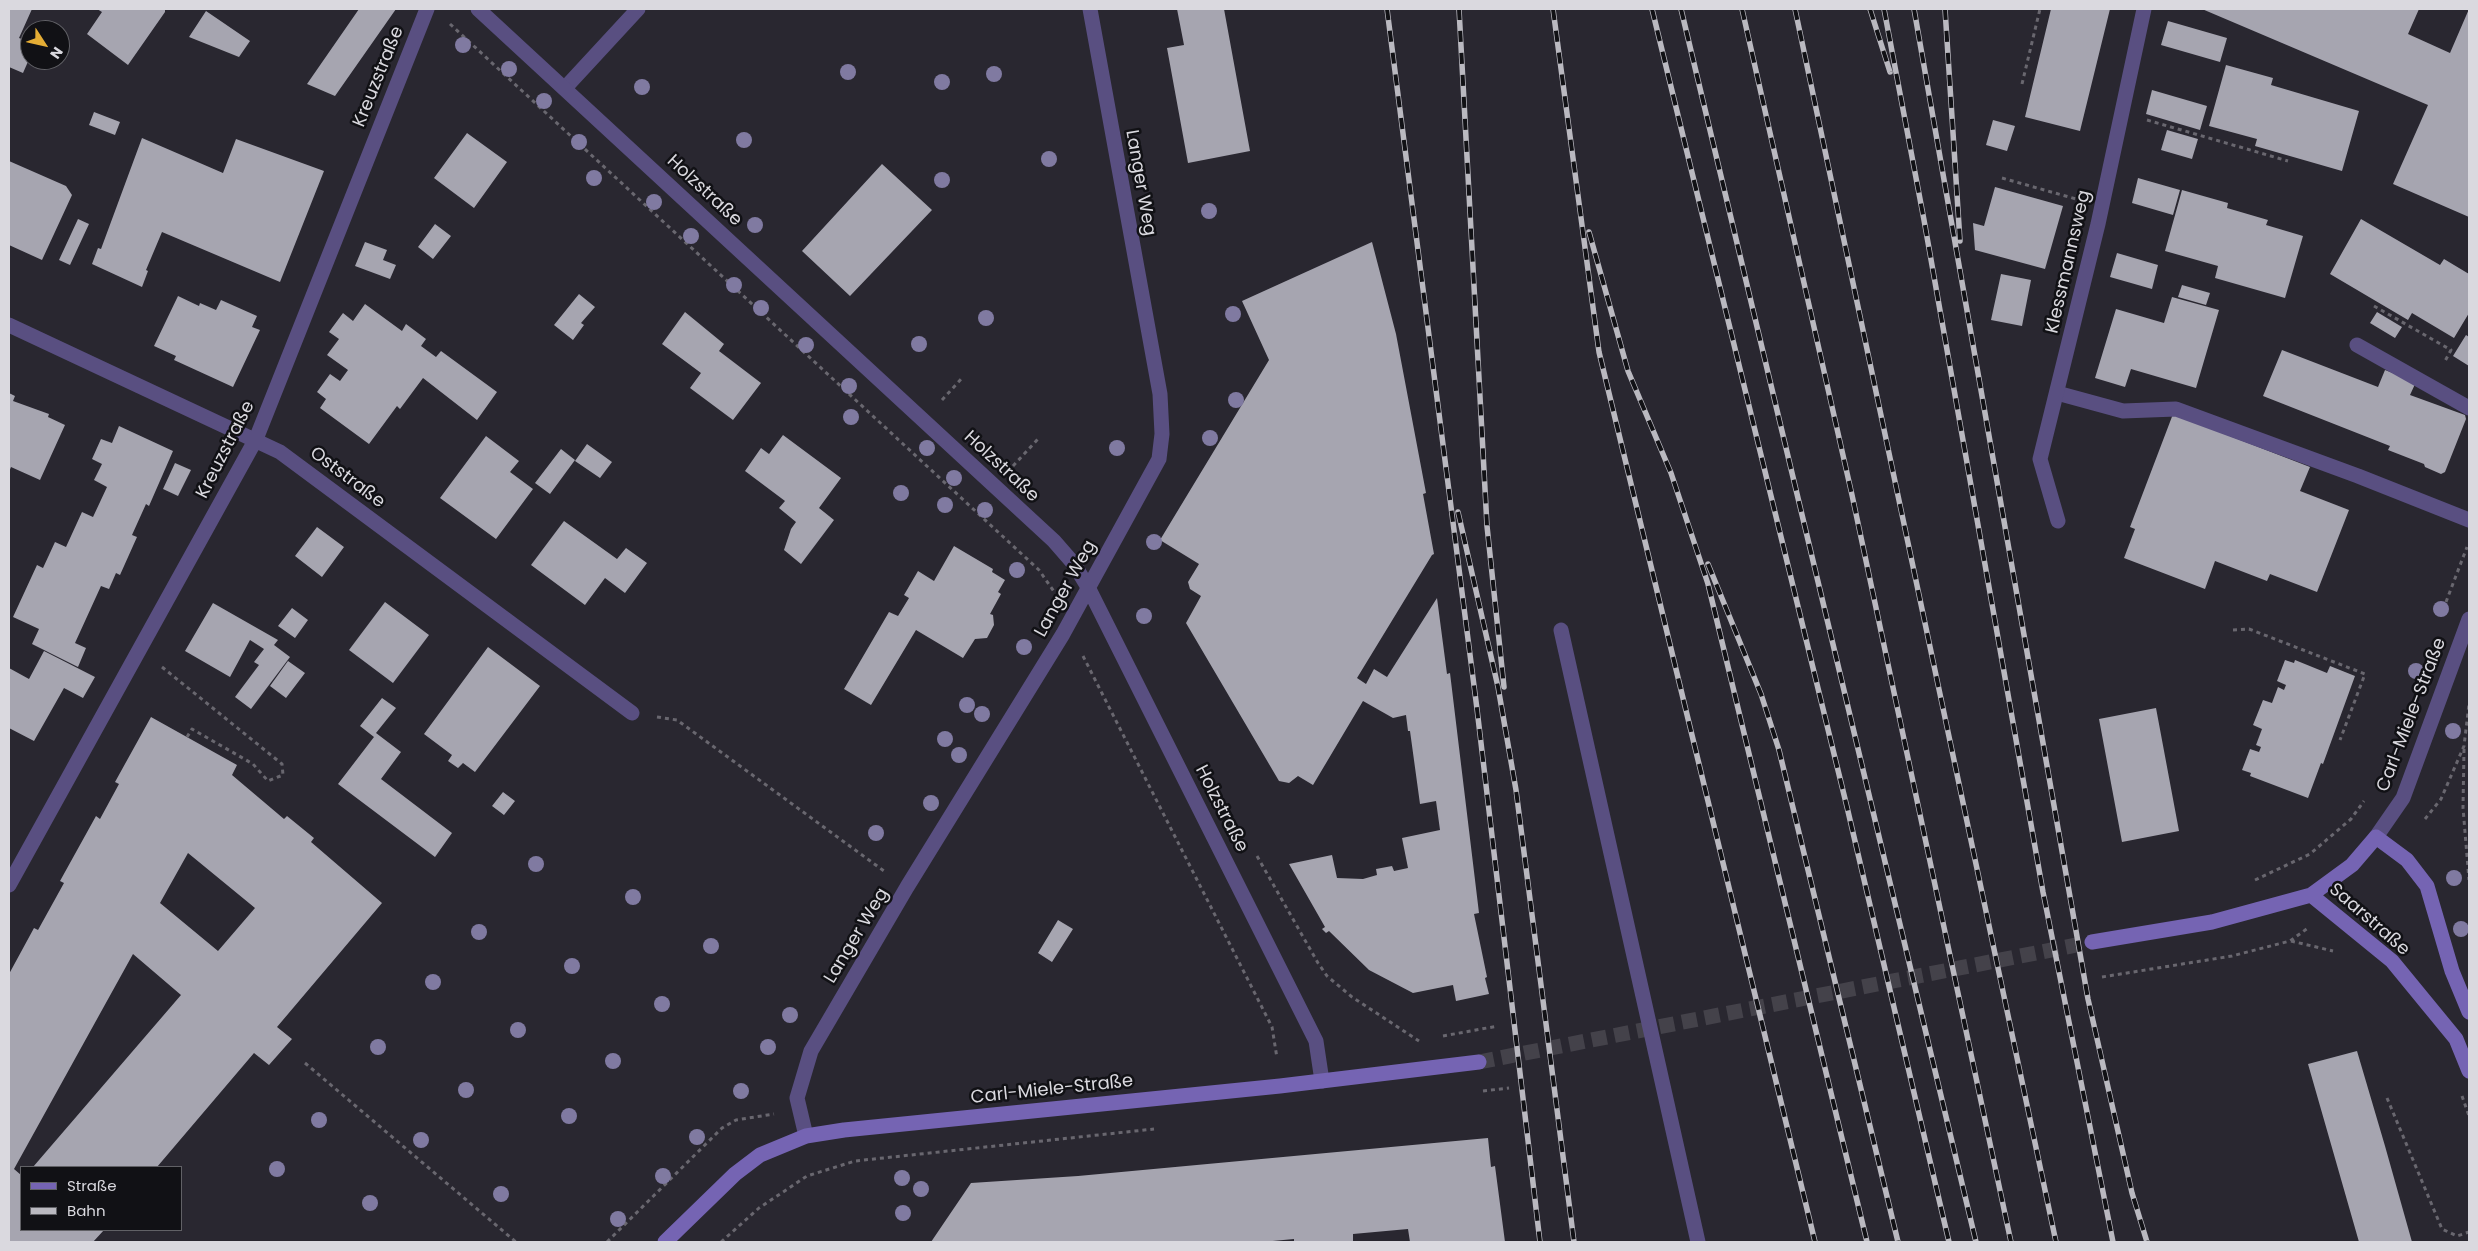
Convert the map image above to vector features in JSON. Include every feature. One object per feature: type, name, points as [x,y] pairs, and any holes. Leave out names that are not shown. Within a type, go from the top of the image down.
[{"type":"street","name":"Kreuzstraße","points":[[9,885],[256,439],[428,9]]},
{"type":"street","name":"Holzstraße","points":[[478,9],[1054,540],[1074,564],[1316,1041],[1322,1080]]},
{"type":"street","points":[[565,88],[638,9]]},
{"type":"street","name":"Langer Weg","points":[[806,1136],[798,1098],[811,1051],[1088,589],[1159,459],[1162,434],[1160,394],[1090,9]]},
{"type":"street","name":"Klessmannsweg","points":[[2058,521],[2040,459],[2102,205],[2120,113],[2144,9]]},
{"type":"street","name":"Oststraße","points":[[9,324],[256,439],[280,452],[632,713]]},
{"type":"street","points":[[2357,344],[2469,408]]},
{"type":"street","points":[[2057,393],[2123,411],[2176,409],[2358,476],[2469,520]]},
{"type":"street","name":"Carl-Miele-Straße","points":[[2092,942],[2212,922],[2311,895],[2352,865],[2376,837],[2403,798],[2469,619]]},
{"type":"street","points":[[1561,630],[1698,1242]]},
{"type":"street","points":[[2376,837],[2407,860],[2427,886],[2452,971],[2469,1012]]},
{"type":"street","name":"Saarstraße","points":[[2311,895],[2392,961],[2456,1039],[2469,1071]]},
{"type":"street","name":"Carl-Miele-Straße","points":[[665,1242],[735,1174],[760,1155],[806,1136],[844,1130],[1479,1062]]},
{"type":"path","points":[[2022,84],[2040,9]]},
{"type":"path","points":[[444,19],[1039,570],[1050,584]]},
{"type":"path","points":[[2120,113],[2288,161]]},
{"type":"path","points":[[2002,178],[2102,205]]},
{"type":"path","points":[[2374,306],[2450,350],[2445,361],[2453,366]]},
{"type":"path","points":[[942,400],[963,377]]},
{"type":"path","points":[[1013,466],[1038,439]]},
{"type":"path","points":[[2445,606],[2469,542]]},
{"type":"path","points":[[2233,630],[2249,629],[2365,674],[2340,740]]},
{"type":"path","points":[[140,649],[282,764],[283,775],[268,781],[253,764],[192,728],[187,736]]},
{"type":"path","points":[[2469,704],[2464,746],[2463,808],[2469,880]]},
{"type":"path","points":[[1108,706],[1272,1027],[1277,1057]]},
{"type":"path","points":[[632,713],[676,720],[875,866],[908,887]]},
{"type":"path","points":[[2424,820],[2441,799],[2464,746]]},
{"type":"path","points":[[2253,881],[2310,854],[2351,819],[2367,797]]},
{"type":"path","points":[[1256,854],[1327,976],[1352,997],[1418,1041],[1427,1039]]},
{"type":"path","points":[[2102,977],[2232,956],[2290,941],[2300,932]]},
{"type":"path","points":[[1436,1037],[1498,1026]]},
{"type":"path","points":[[305,1063],[516,1242]]},
{"type":"path","points":[[1481,1092],[1509,1088]]},
{"type":"path","points":[[2387,1098],[2442,1229],[2457,1236],[2469,1232]]},
{"type":"path","points":[[607,1242],[722,1128],[736,1120],[749,1117]]},
{"type":"path","points":[[721,1242],[759,1208],[807,1176],[855,1161],[1163,1128]]},
{"type":"building","points":[[9,9],[32,9],[27,20],[20,20],[20,70],[24,70],[23,73],[9,67]]},
{"type":"building","points":[[97,9],[165,9],[165,12],[128,65],[87,34],[102,12]]},
{"type":"building","points":[[359,9],[396,9],[335,96],[307,84]]},
{"type":"building","points":[[1177,9],[1224,9],[1250,151],[1188,163],[1167,48],[1184,45]]},
{"type":"building","points":[[2051,9],[2110,9],[2080,131],[2025,117]]},
{"type":"building","points":[[2202,9],[2419,9],[2408,34],[2450,53],[2469,9],[2469,217],[2393,184],[2428,105]]},
{"type":"building","points":[[206,11],[250,41],[239,57],[189,37]]},
{"type":"building","points":[[2168,21],[2227,38],[2220,62],[2161,45]]},
{"type":"building","points":[[2226,65],[2273,78],[2271,85],[2359,111],[2342,171],[2255,146],[2257,139],[2209,126]]},
{"type":"building","points":[[2152,90],[2207,106],[2200,130],[2146,114]]},
{"type":"building","points":[[94,112],[120,122],[115,135],[89,125]]},
{"type":"building","points":[[1993,120],[2015,126],[2007,151],[1986,145]]},
{"type":"building","points":[[2167,130],[2198,139],[2192,159],[2161,150]]},
{"type":"building","points":[[467,133],[507,162],[474,208],[434,178]]},
{"type":"building","points":[[142,138],[223,173],[236,139],[324,171],[280,282],[162,232],[146,270],[148,271],[142,287],[92,264],[98,248],[101,249]]},
{"type":"building","points":[[9,161],[66,186],[72,195],[42,260],[9,245]]},
{"type":"building","points":[[882,164],[932,210],[850,296],[802,251]]},
{"type":"building","points":[[2138,178],[2180,190],[2173,215],[2132,203]]},
{"type":"building","points":[[1995,187],[2063,206],[2045,269],[1975,250],[1973,223],[1984,226]]},
{"type":"building","points":[[2182,190],[2228,203],[2227,208],[2268,220],[2266,225],[2303,236],[2285,298],[2215,278],[2218,266],[2165,251]]},
{"type":"building","points":[[78,219],[89,224],[70,265],[59,260]]},
{"type":"building","points":[[2361,219],[2440,265],[2444,259],[2469,274],[2469,313],[2454,338],[2412,313],[2408,320],[2330,274]]},
{"type":"building","points":[[435,224],[451,236],[433,259],[418,247]]},
{"type":"building","points":[[365,242],[387,250],[383,260],[396,265],[390,279],[355,266]]},
{"type":"building","points":[[1372,242],[1396,334],[1426,493],[1423,494],[1434,554],[1357,678],[1366,684],[1374,669],[1387,677],[1437,598],[1447,674],[1450,673],[1479,913],[1474,914],[1489,994],[1456,1001],[1453,985],[1413,993],[1369,970],[1329,931],[1326,933],[1322,929],[1325,927],[1289,864],[1332,855],[1337,878],[1363,879],[1377,875],[1376,869],[1392,866],[1394,871],[1408,868],[1402,838],[1440,830],[1436,801],[1420,804],[1406,715],[1393,718],[1363,701],[1313,785],[1298,776],[1289,783],[1279,781],[1186,623],[1201,596],[1190,589],[1188,582],[1199,564],[1160,540],[1269,360],[1242,301]]},
{"type":"building","points":[[2117,253],[2158,265],[2152,289],[2110,277]]},
{"type":"building","points":[[2001,274],[2031,280],[2022,326],[1991,320]]},
{"type":"building","points":[[2182,285],[2210,293],[2206,305],[2178,297]]},
{"type":"building","points":[[579,294],[595,307],[581,323],[584,325],[573,340],[554,325]]},
{"type":"building","points":[[178,296],[199,306],[200,303],[216,310],[221,300],[257,316],[252,327],[260,330],[233,387],[174,360],[176,356],[154,346]]},
{"type":"building","points":[[2172,297],[2219,310],[2196,388],[2131,369],[2125,387],[2095,378],[2116,309],[2164,323]]},
{"type":"building","points":[[365,304],[402,331],[406,324],[426,339],[421,346],[436,357],[441,351],[497,392],[477,420],[423,378],[400,409],[397,406],[369,444],[320,408],[326,399],[317,392],[330,374],[340,381],[348,370],[327,355],[339,339],[329,332],[343,313],[353,321]]},
{"type":"building","points":[[685,312],[724,344],[719,351],[761,383],[733,420],[690,388],[701,373],[662,344]]},
{"type":"building","points":[[2377,312],[2402,327],[2395,338],[2370,323]]},
{"type":"building","points":[[2466,335],[2469,337],[2469,366],[2453,356]]},
{"type":"building","points":[[2282,350],[2378,387],[2385,370],[2416,382],[2410,395],[2465,415],[2466,419],[2445,472],[2441,474],[2425,467],[2424,464],[2388,450],[2390,446],[2263,396]]},
{"type":"building","points":[[9,393],[15,396],[13,401],[49,414],[48,417],[65,425],[40,480],[11,467],[9,472]]},
{"type":"building","points":[[2173,414],[2310,467],[2300,491],[2349,510],[2317,592],[2270,574],[2267,581],[2215,561],[2205,589],[2124,558],[2135,529],[2130,527]]},
{"type":"building","points":[[119,426],[173,451],[149,506],[146,504],[132,535],[137,537],[120,575],[116,573],[109,589],[101,586],[75,643],[86,648],[78,667],[32,644],[39,629],[13,617],[37,565],[43,568],[55,542],[66,547],[82,512],[93,517],[107,487],[94,480],[102,464],[92,459],[101,439],[112,443]]},
{"type":"building","points":[[783,435],[841,478],[819,508],[834,520],[801,564],[784,550],[791,529],[796,522],[779,508],[785,501],[745,471],[761,448],[769,454]]},
{"type":"building","points":[[486,436],[519,461],[510,472],[533,489],[496,539],[440,498]]},
{"type":"building","points":[[587,444],[612,462],[600,478],[575,461]]},
{"type":"building","points":[[561,449],[575,460],[550,494],[535,483]]},
{"type":"building","points":[[175,463],[191,470],[178,496],[163,489]]},
{"type":"building","points":[[564,521],[617,559],[626,548],[647,563],[625,593],[605,578],[585,605],[531,565]]},
{"type":"building","points":[[317,527],[344,547],[322,577],[295,556]]},
{"type":"building","points":[[954,546],[993,569],[992,572],[1005,580],[998,592],[1001,594],[990,614],[993,615],[994,625],[987,638],[975,639],[963,658],[916,630],[871,705],[844,689],[889,612],[898,616],[909,598],[904,595],[918,571],[934,581]]},
{"type":"building","points":[[385,602],[429,635],[393,683],[349,650]]},
{"type":"building","points":[[213,603],[278,640],[274,645],[290,657],[251,709],[235,697],[259,665],[254,662],[264,649],[250,640],[230,677],[185,651]]},
{"type":"building","points":[[292,608],[308,620],[295,638],[278,626]]},
{"type":"building","points":[[488,647],[540,686],[475,772],[463,763],[458,768],[448,761],[452,755],[424,734]]},
{"type":"building","points":[[44,651],[95,677],[83,698],[64,688],[34,741],[9,728],[9,668],[29,679]]},
{"type":"building","points":[[2285,660],[2294,663],[2295,660],[2327,673],[2330,666],[2355,676],[2323,764],[2321,763],[2308,798],[2250,776],[2251,773],[2242,770],[2250,749],[2259,752],[2261,747],[2256,745],[2262,729],[2253,725],[2263,700],[2272,703],[2278,687],[2284,690],[2286,685],[2277,681]]},
{"type":"building","points":[[288,661],[305,673],[286,698],[270,686]]},
{"type":"building","points":[[382,698],[396,708],[376,733],[401,752],[381,779],[452,833],[435,857],[338,784],[374,737],[360,726]]},
{"type":"building","points":[[2156,708],[2179,831],[2122,842],[2099,719]]},
{"type":"building","points":[[151,717],[237,765],[232,775],[284,819],[287,816],[314,838],[311,842],[382,903],[277,1027],[292,1039],[269,1065],[254,1053],[158,1166],[34,1166],[181,995],[133,954],[14,1169],[20,1174],[20,1231],[103,1231],[93,1242],[10,1242],[9,974],[34,928],[38,930],[64,883],[60,881],[96,816],[100,819],[119,784],[115,782]],"holes":[[[188,853],[255,908],[218,951],[160,903]]]},
{"type":"building","points":[[503,792],[515,801],[504,815],[492,806]]},
{"type":"building","points":[[1058,920],[1073,929],[1052,962],[1038,953]]},
{"type":"building","points":[[2357,1051],[2412,1242],[2359,1242],[2308,1064]]},
{"type":"building","points":[[1488,1138],[1491,1167],[1495,1166],[1505,1242],[1410,1242],[1408,1229],[1353,1234],[1353,1242],[1294,1242],[1294,1239],[1262,1242],[931,1242],[971,1183],[1078,1176]]},
{"type":"tunnel","points":[[1479,1062],[2092,942]]},
{"type":"railway","points":[[1387,9],[1477,709],[1540,1242]]},
{"type":"railway","points":[[1459,9],[1487,526],[1504,687]]},
{"type":"railway","points":[[1553,9],[1599,352],[1815,1242]]},
{"type":"railway","points":[[1652,9],[1847,807],[1949,1242]]},
{"type":"railway","points":[[1681,9],[1976,1242]]},
{"type":"railway","points":[[1742,9],[1852,495],[2011,1242]]},
{"type":"railway","points":[[1795,9],[2056,1242]]},
{"type":"railway","points":[[1870,9],[1890,72]]},
{"type":"railway","points":[[1884,9],[1924,220],[2043,892],[2113,1242]]},
{"type":"railway","points":[[1914,9],[2088,999],[2132,1193],[2147,1242]]},
{"type":"railway","points":[[1945,9],[1960,241]]},
{"type":"railway","points":[[1589,232],[1628,371],[1671,473],[1708,584],[1867,1242]]},
{"type":"railway","points":[[1458,512],[1498,687],[1516,790],[1574,1242]]},
{"type":"railway","points":[[1708,564],[1761,694],[1779,750],[1898,1242]]}]
